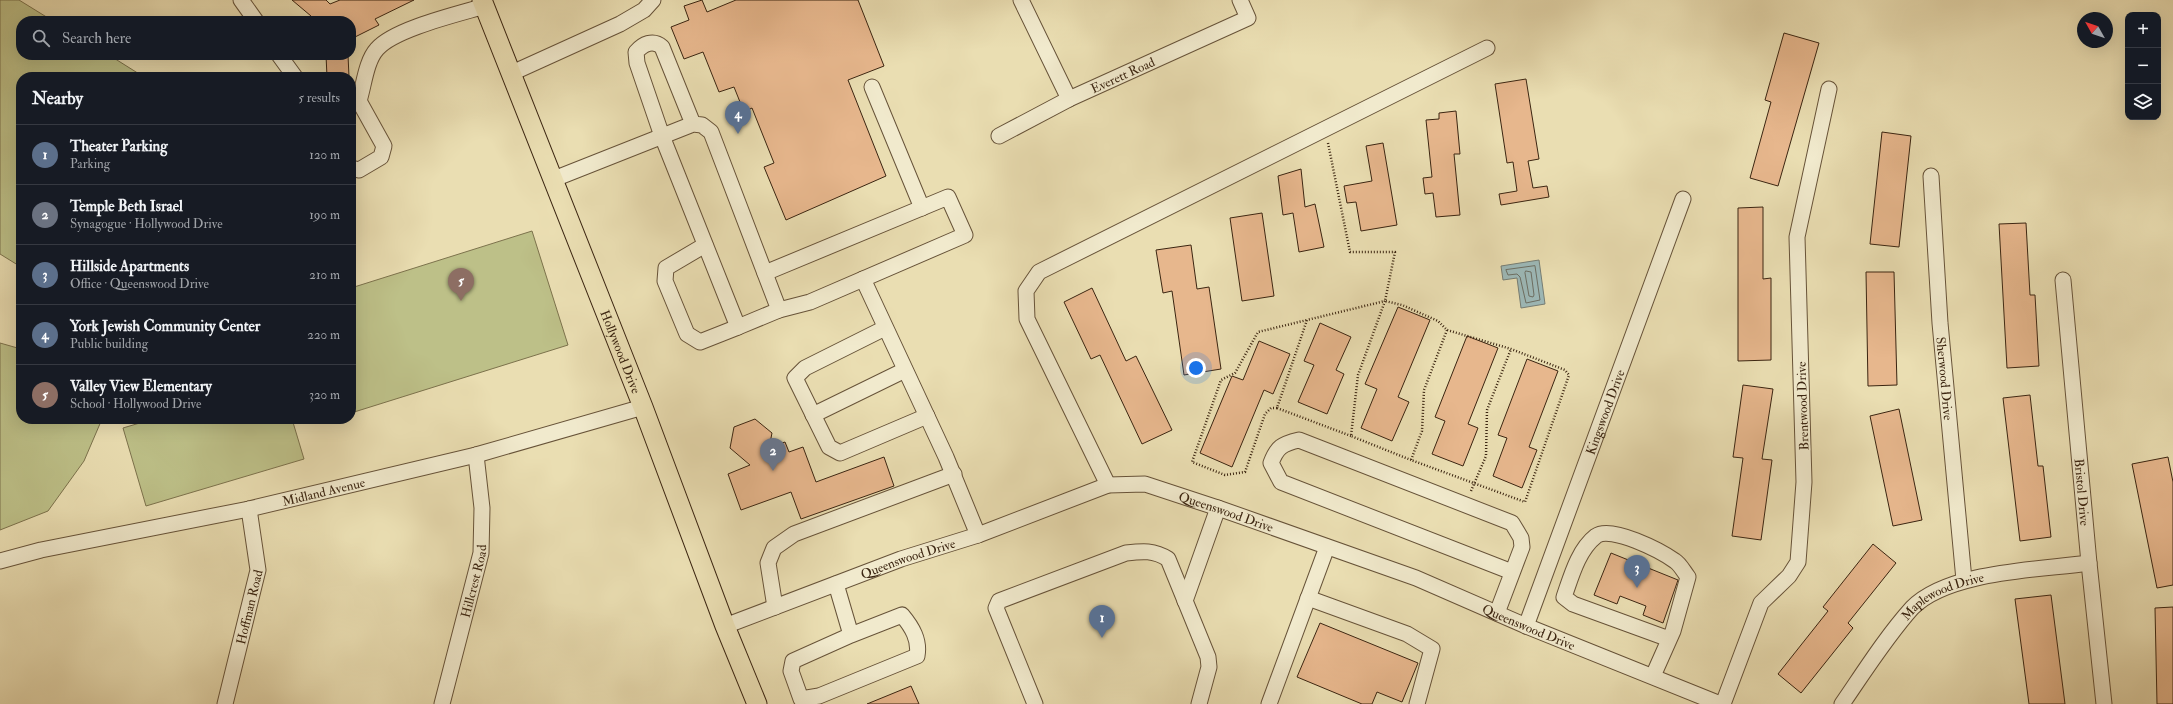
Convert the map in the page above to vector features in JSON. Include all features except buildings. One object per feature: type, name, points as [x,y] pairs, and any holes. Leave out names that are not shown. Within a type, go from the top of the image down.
[{"type":"main road","name":"Hollywood Drive","points":[[483,3],[554,178],[643,407],[725,626],[757,704]]},
{"type":"street","points":[[241,0],[252,16]]},
{"type":"street","points":[[512,73],[620,24],[644,10],[653,0]]},
{"type":"street","points":[[1021,0],[1069,99]]},
{"type":"street","name":"Everett Road","points":[[999,136],[1069,99],[1248,18],[1240,0]]},
{"type":"street","points":[[356,98],[370,61],[377,49],[394,37],[483,3]]},
{"type":"street","points":[[693,124],[666,53],[659,44],[651,42],[639,48],[635,58],[662,136],[738,327]]},
{"type":"street","points":[[1108,485],[1027,319],[1026,291],[1039,272],[1487,48]]},
{"type":"street","points":[[283,60],[291,72]]},
{"type":"street","points":[[872,87],[922,208]]},
{"type":"street","name":"Brentwood Drive","points":[[1724,704],[1761,603],[1789,576],[1798,562],[1804,482],[1797,237],[1829,89]]},
{"type":"street","points":[[356,103],[384,146],[381,157],[359,170],[356,169]]},
{"type":"street","points":[[554,178],[693,124],[702,125],[712,132],[779,310]]},
{"type":"street","name":"Sherwood Drive","points":[[1931,176],[1940,323],[1964,580]]},
{"type":"street","points":[[705,245],[666,268],[664,281],[687,334],[700,342],[779,310],[810,302],[965,235],[948,197],[765,273]]},
{"type":"street","name":"Kingswood Drive","points":[[1526,626],[1683,199]]},
{"type":"street","points":[[863,279],[884,328],[954,474],[978,534]]},
{"type":"street","name":"Bristol Drive","points":[[2063,280],[2089,564],[2104,704]]},
{"type":"street","points":[[884,328],[805,368],[795,378],[829,447],[840,453],[926,416]]},
{"type":"street","points":[[813,415],[905,370]]},
{"type":"street","name":"Midland Avenue","points":[[0,561],[41,550],[250,509],[476,455],[643,407]]},
{"type":"street","points":[[1496,613],[1522,547],[1521,538],[1512,523],[1299,440],[1287,443],[1276,451],[1271,463],[1281,482],[1512,572]]},
{"type":"street","name":"Hillcrest Road","points":[[442,704],[481,553],[482,508],[476,455]]},
{"type":"street","points":[[776,607],[768,563],[774,548],[794,534],[954,474]]},
{"type":"street","name":"Queenswood Drive","points":[[725,626],[901,559],[978,534],[1108,485],[1145,484],[1218,508],[1416,578],[1526,626],[1720,704]]},
{"type":"street","points":[[1185,601],[1218,508]]},
{"type":"street","name":"Hoffman Road","points":[[225,704],[258,570],[250,509]]},
{"type":"street","points":[[1653,676],[1669,639],[1683,601],[1688,577],[1676,561],[1640,542],[1612,532],[1597,535],[1585,548],[1564,598],[1573,604],[1669,639]]},
{"type":"street","points":[[1269,704],[1327,547]]},
{"type":"street","points":[[1035,704],[996,608],[999,601],[1126,553],[1144,550],[1158,552],[1168,559],[1208,657],[1209,668],[1199,704]]},
{"type":"street","name":"Maplewood Drive","points":[[1842,704],[1876,655],[1913,608],[1935,592],[1964,580],[2089,564]]},
{"type":"street","points":[[836,584],[851,635]]},
{"type":"street","points":[[1308,598],[1407,634],[1432,649],[1417,704]]},
{"type":"street","points":[[902,615],[910,625],[919,645],[917,656],[819,696],[802,699],[791,671],[793,661],[851,635],[902,615]]},
{"type":"path","points":[[1324,129],[1331,151],[1350,252],[1394,252],[1385,301],[1358,375],[1352,436]]},
{"type":"path","points":[[1385,301],[1402,305],[1438,321],[1447,330],[1511,349],[1565,370],[1568,375],[1568,380],[1525,502],[1277,408],[1271,408],[1265,414],[1245,472],[1225,475],[1192,462],[1221,380],[1235,373],[1258,332],[1385,301]]},
{"type":"path","points":[[1277,408],[1307,320]]},
{"type":"path","points":[[1411,460],[1422,431],[1424,390],[1447,330]]},
{"type":"path","points":[[1466,505],[1486,456],[1487,410],[1511,349]]},
{"type":"green space","points":[[0,0],[19,0],[45,16],[16,16],[16,60],[117,60],[136,72],[16,72],[16,264],[0,254]]},
{"type":"green space","points":[[532,231],[568,345],[356,411],[356,286]]},
{"type":"green space","points":[[0,343],[16,348],[16,424],[100,424],[84,461],[48,511],[0,530]]},
{"type":"green space","points":[[136,424],[294,424],[304,459],[146,506],[123,428]]},
{"type":"water","points":[[1539,260],[1545,304],[1521,308],[1517,278],[1503,280],[1501,266]]},
{"type":"place","name":"York Jewish Community Center","points":[[738,134]]},
{"type":"place","name":"Valley View Elementary","points":[[461,301]]},
{"type":"place","name":"Temple Beth Israel","points":[[773,471]]},
{"type":"place","name":"Hillside Apartments","points":[[1637,588]]},
{"type":"place","name":"Theater Parking","points":[[1102,638]]}]
